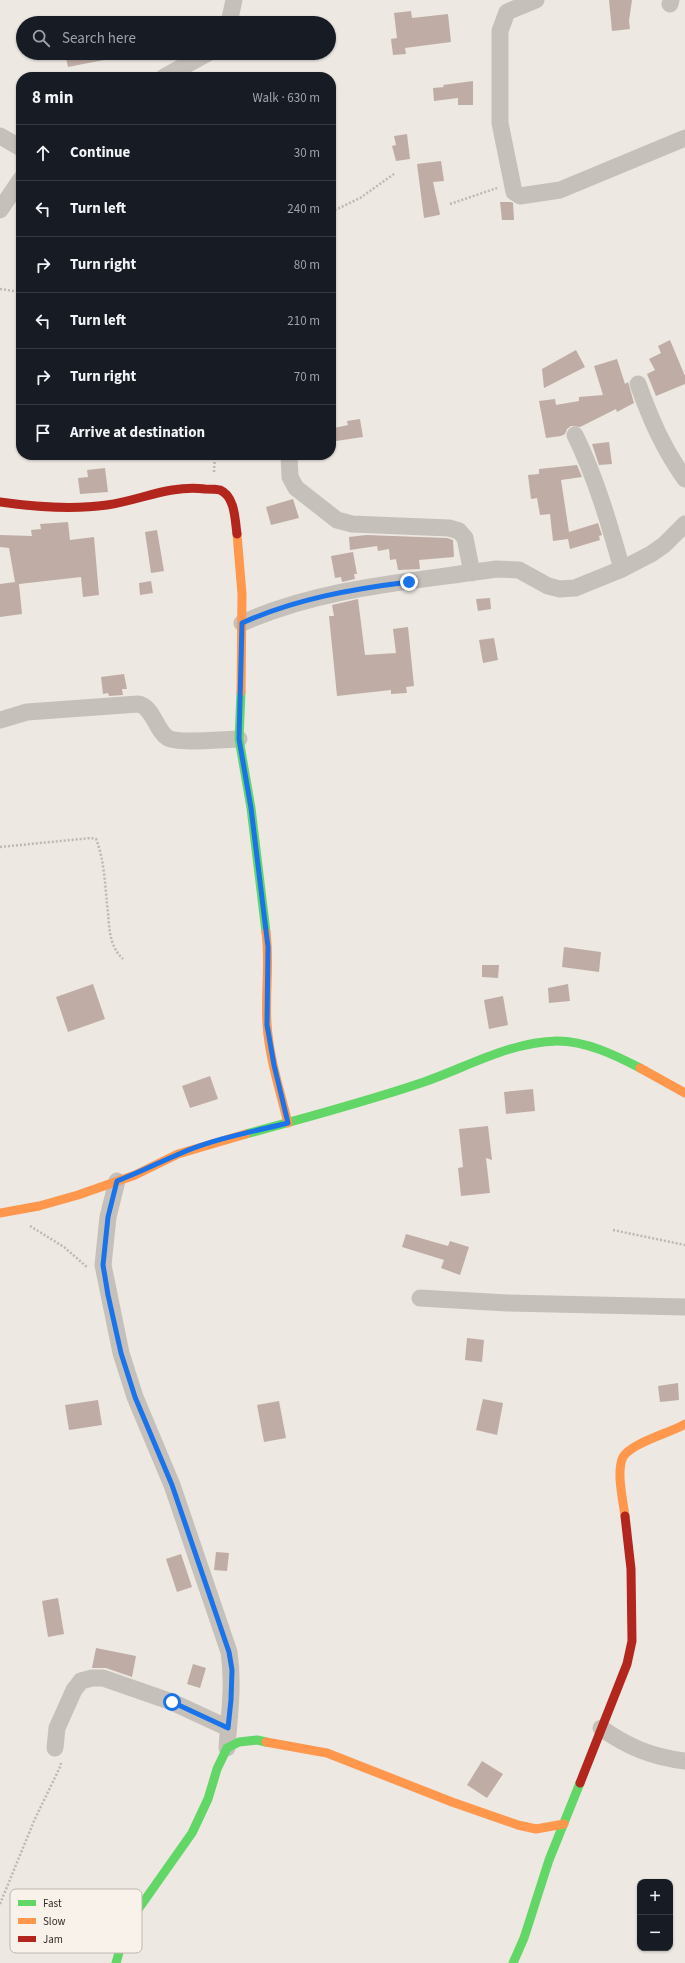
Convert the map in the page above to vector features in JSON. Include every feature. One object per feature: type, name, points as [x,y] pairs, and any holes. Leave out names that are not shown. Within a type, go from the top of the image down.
[{"type":"street","points":[[231,16],[234,0]]},
{"type":"street","points":[[536,0],[507,12],[500,31],[500,123],[514,192],[520,196],[560,190],[685,138]]},
{"type":"street","points":[[191,71],[201,60]]},
{"type":"street","points":[[0,136],[16,145]]},
{"type":"street","points":[[0,210],[16,186]]},
{"type":"street","points":[[638,384],[654,428],[672,460],[685,479]]},
{"type":"street","points":[[575,435],[602,498],[622,569]]},
{"type":"street","points":[[289,460],[290,477],[296,488],[337,520],[352,524],[449,528],[458,530],[466,538],[472,573]]},
{"type":"street","points":[[0,502],[47,508],[107,506],[170,489],[208,488],[220,490],[229,496],[235,516],[242,594],[239,739],[252,816],[268,947],[267,1025],[274,1065],[288,1123]]},
{"type":"street","points":[[242,623],[287,605],[353,589],[507,568],[519,570],[548,586],[560,589],[575,588],[622,569],[664,546],[685,524]]},
{"type":"street","points":[[0,720],[27,712],[138,704],[146,707],[162,731],[170,739],[188,741],[239,739]]},
{"type":"street","points":[[0,1213],[50,1203],[117,1181],[153,1167],[179,1154],[234,1136],[288,1123],[424,1082],[523,1045],[546,1041],[576,1042],[608,1053],[685,1092]]},
{"type":"street","points":[[117,1181],[108,1217],[103,1265],[121,1353],[135,1397],[172,1485],[229,1652],[232,1670],[227,1748],[217,1769],[208,1799],[192,1833],[142,1904]]},
{"type":"street","points":[[420,1298],[507,1303],[685,1307]]},
{"type":"street","points":[[513,1963],[524,1938],[549,1860],[627,1664],[632,1641],[631,1569],[620,1471],[623,1456],[629,1450],[675,1431],[685,1424]]},
{"type":"street","points":[[55,1748],[57,1728],[74,1690],[81,1681],[92,1678],[103,1678],[172,1702],[228,1728]]},
{"type":"street","points":[[601,1728],[623,1744],[656,1756],[685,1761]]},
{"type":"street","points":[[227,1748],[239,1742],[256,1740],[327,1754],[518,1825],[536,1828],[564,1824]]},
{"type":"street","points":[[116,1963],[119,1953]]},
{"type":"path","points":[[336,210],[360,198],[394,174]]},
{"type":"path","points":[[450,204],[511,183]]},
{"type":"path","points":[[0,289],[16,291]]},
{"type":"path","points":[[0,847],[91,838],[96,839],[100,849],[103,870],[109,933],[116,952],[124,959]]},
{"type":"path","points":[[11,1212],[39,1232],[64,1247],[92,1274]]},
{"type":"path","points":[[614,1230],[685,1245]]},
{"type":"path","points":[[0,1904],[34,1821],[60,1767],[60,1760],[55,1748]]},
{"type":"building","points":[[609,0],[632,0],[629,21],[630,29],[612,31]]},
{"type":"building","points":[[411,11],[412,18],[448,14],[451,42],[405,48],[406,54],[393,55],[391,39],[397,38],[394,13]]},
{"type":"building","points":[[66,60],[104,60],[68,67]]},
{"type":"building","points":[[473,81],[473,105],[458,105],[458,98],[434,101],[433,88],[444,87],[443,85]]},
{"type":"building","points":[[407,134],[410,159],[396,161],[392,146],[396,145],[394,136]]},
{"type":"building","points":[[441,161],[444,181],[433,182],[440,214],[424,218],[417,164]]},
{"type":"building","points":[[500,202],[513,203],[514,220],[502,220]]},
{"type":"building","points":[[670,340],[685,376],[685,384],[656,396],[647,374],[655,370],[649,359],[661,353],[658,346]]},
{"type":"building","points":[[576,350],[585,367],[544,388],[542,369]]},
{"type":"building","points":[[617,359],[625,384],[628,382],[634,403],[617,412],[616,409],[580,427],[571,426],[567,429],[565,434],[561,436],[546,438],[539,401],[555,399],[556,405],[579,401],[579,397],[603,395],[594,366]]},
{"type":"building","points":[[360,419],[363,437],[336,441],[336,428],[348,425],[347,421]]},
{"type":"building","points":[[609,442],[612,464],[599,465],[592,444]]},
{"type":"building","points":[[577,465],[582,477],[561,480],[569,532],[598,523],[602,535],[599,536],[600,540],[570,549],[568,539],[553,541],[550,514],[540,515],[537,498],[531,499],[528,475],[539,474],[539,469]]},
{"type":"building","points":[[105,468],[108,492],[80,494],[78,478],[88,477],[87,470]]},
{"type":"building","points":[[293,499],[299,518],[271,525],[266,507]]},
{"type":"building","points":[[68,522],[70,540],[94,537],[99,595],[83,597],[81,577],[19,584],[22,614],[0,617],[0,584],[15,582],[9,548],[0,547],[0,535],[32,536],[31,530],[41,529],[40,524]]},
{"type":"building","points":[[157,530],[164,571],[151,573],[145,532]]},
{"type":"building","points":[[366,535],[447,538],[453,540],[454,557],[419,560],[420,569],[398,570],[396,559],[390,560],[389,549],[378,551],[377,546],[350,550],[349,537]]},
{"type":"building","points":[[353,552],[357,574],[354,574],[355,579],[342,582],[341,577],[335,578],[331,556]]},
{"type":"building","points":[[151,581],[153,593],[140,595],[139,583]]},
{"type":"building","points":[[490,598],[491,609],[478,611],[476,599]]},
{"type":"building","points":[[358,599],[365,655],[396,653],[393,629],[408,627],[414,686],[406,687],[407,693],[391,694],[391,690],[337,696],[329,616],[334,616],[332,605]]},
{"type":"building","points":[[494,638],[498,660],[483,663],[479,640]]},
{"type":"building","points":[[124,674],[127,689],[122,689],[123,695],[109,696],[108,693],[103,694],[101,677]]},
{"type":"building","points":[[564,947],[601,952],[599,972],[562,967]]},
{"type":"building","points":[[482,965],[499,965],[498,978],[482,977]]},
{"type":"building","points":[[93,984],[105,1019],[68,1032],[56,997]]},
{"type":"building","points":[[568,984],[570,1001],[549,1003],[548,988]]},
{"type":"building","points":[[503,996],[508,1025],[489,1029],[484,1000]]},
{"type":"building","points":[[210,1076],[218,1099],[190,1108],[182,1086]]},
{"type":"building","points":[[533,1089],[535,1111],[506,1114],[504,1092]]},
{"type":"building","points":[[488,1126],[492,1160],[486,1158],[490,1193],[461,1196],[458,1168],[463,1167],[459,1129]]},
{"type":"building","points":[[406,1234],[448,1246],[450,1241],[469,1247],[460,1275],[441,1268],[444,1260],[402,1247]]},
{"type":"building","points":[[467,1338],[484,1340],[482,1362],[465,1360]]},
{"type":"building","points":[[678,1383],[679,1400],[660,1402],[658,1386]]},
{"type":"building","points":[[483,1399],[503,1403],[497,1435],[476,1430]]},
{"type":"building","points":[[98,1400],[102,1425],[69,1430],[65,1405]]},
{"type":"building","points":[[279,1401],[286,1438],[264,1442],[257,1405]]},
{"type":"building","points":[[216,1552],[229,1553],[227,1571],[214,1570]]},
{"type":"building","points":[[181,1554],[192,1587],[177,1592],[166,1559]]},
{"type":"building","points":[[58,1598],[64,1634],[48,1637],[42,1601]]},
{"type":"building","points":[[96,1648],[136,1656],[132,1677],[106,1668],[92,1668]]},
{"type":"building","points":[[193,1664],[206,1668],[200,1688],[187,1684]]},
{"type":"building","points":[[482,1761],[503,1774],[487,1798],[467,1785]]},
{"type":"traffic: fast","points":[[241,692],[239,739],[251,808],[266,932]]},
{"type":"traffic: fast","points":[[246,1134],[380,1096],[424,1082],[506,1050],[540,1042],[557,1041],[579,1043],[621,1058],[640,1068]]},
{"type":"traffic: fast","points":[[142,1904],[192,1833],[208,1799],[217,1769],[227,1748],[239,1742],[257,1740],[266,1742]]},
{"type":"traffic: fast","points":[[513,1963],[524,1938],[549,1860],[580,1783]]},
{"type":"traffic: fast","points":[[116,1963],[119,1953]]},
{"type":"traffic: slow","points":[[237,534],[242,594],[241,692]]},
{"type":"traffic: slow","points":[[266,932],[268,955],[268,1036],[275,1074],[288,1123]]},
{"type":"traffic: slow","points":[[640,1068],[685,1093]]},
{"type":"traffic: slow","points":[[0,1213],[39,1206],[78,1195],[135,1175],[178,1154],[246,1134]]},
{"type":"traffic: slow","points":[[625,1516],[620,1478],[623,1457],[634,1447],[685,1424]]},
{"type":"traffic: slow","points":[[266,1742],[327,1753],[452,1802],[518,1825],[536,1829],[564,1824]]},
{"type":"traffic: jam","points":[[0,502],[67,508],[94,507],[120,503],[179,489],[217,489],[229,497],[235,516],[237,534]]},
{"type":"traffic: jam","points":[[580,1783],[627,1664],[632,1641],[631,1569],[625,1516]]},
{"type":"route","points":[[172,1702],[228,1728],[232,1670],[229,1652],[172,1485],[135,1397],[121,1353],[103,1265],[108,1217],[117,1181],[153,1167],[179,1154],[234,1136],[288,1123],[274,1065],[267,1025],[269,987],[268,947],[251,808],[239,739],[242,677],[242,623],[287,605],[353,589],[409,582]]}]
